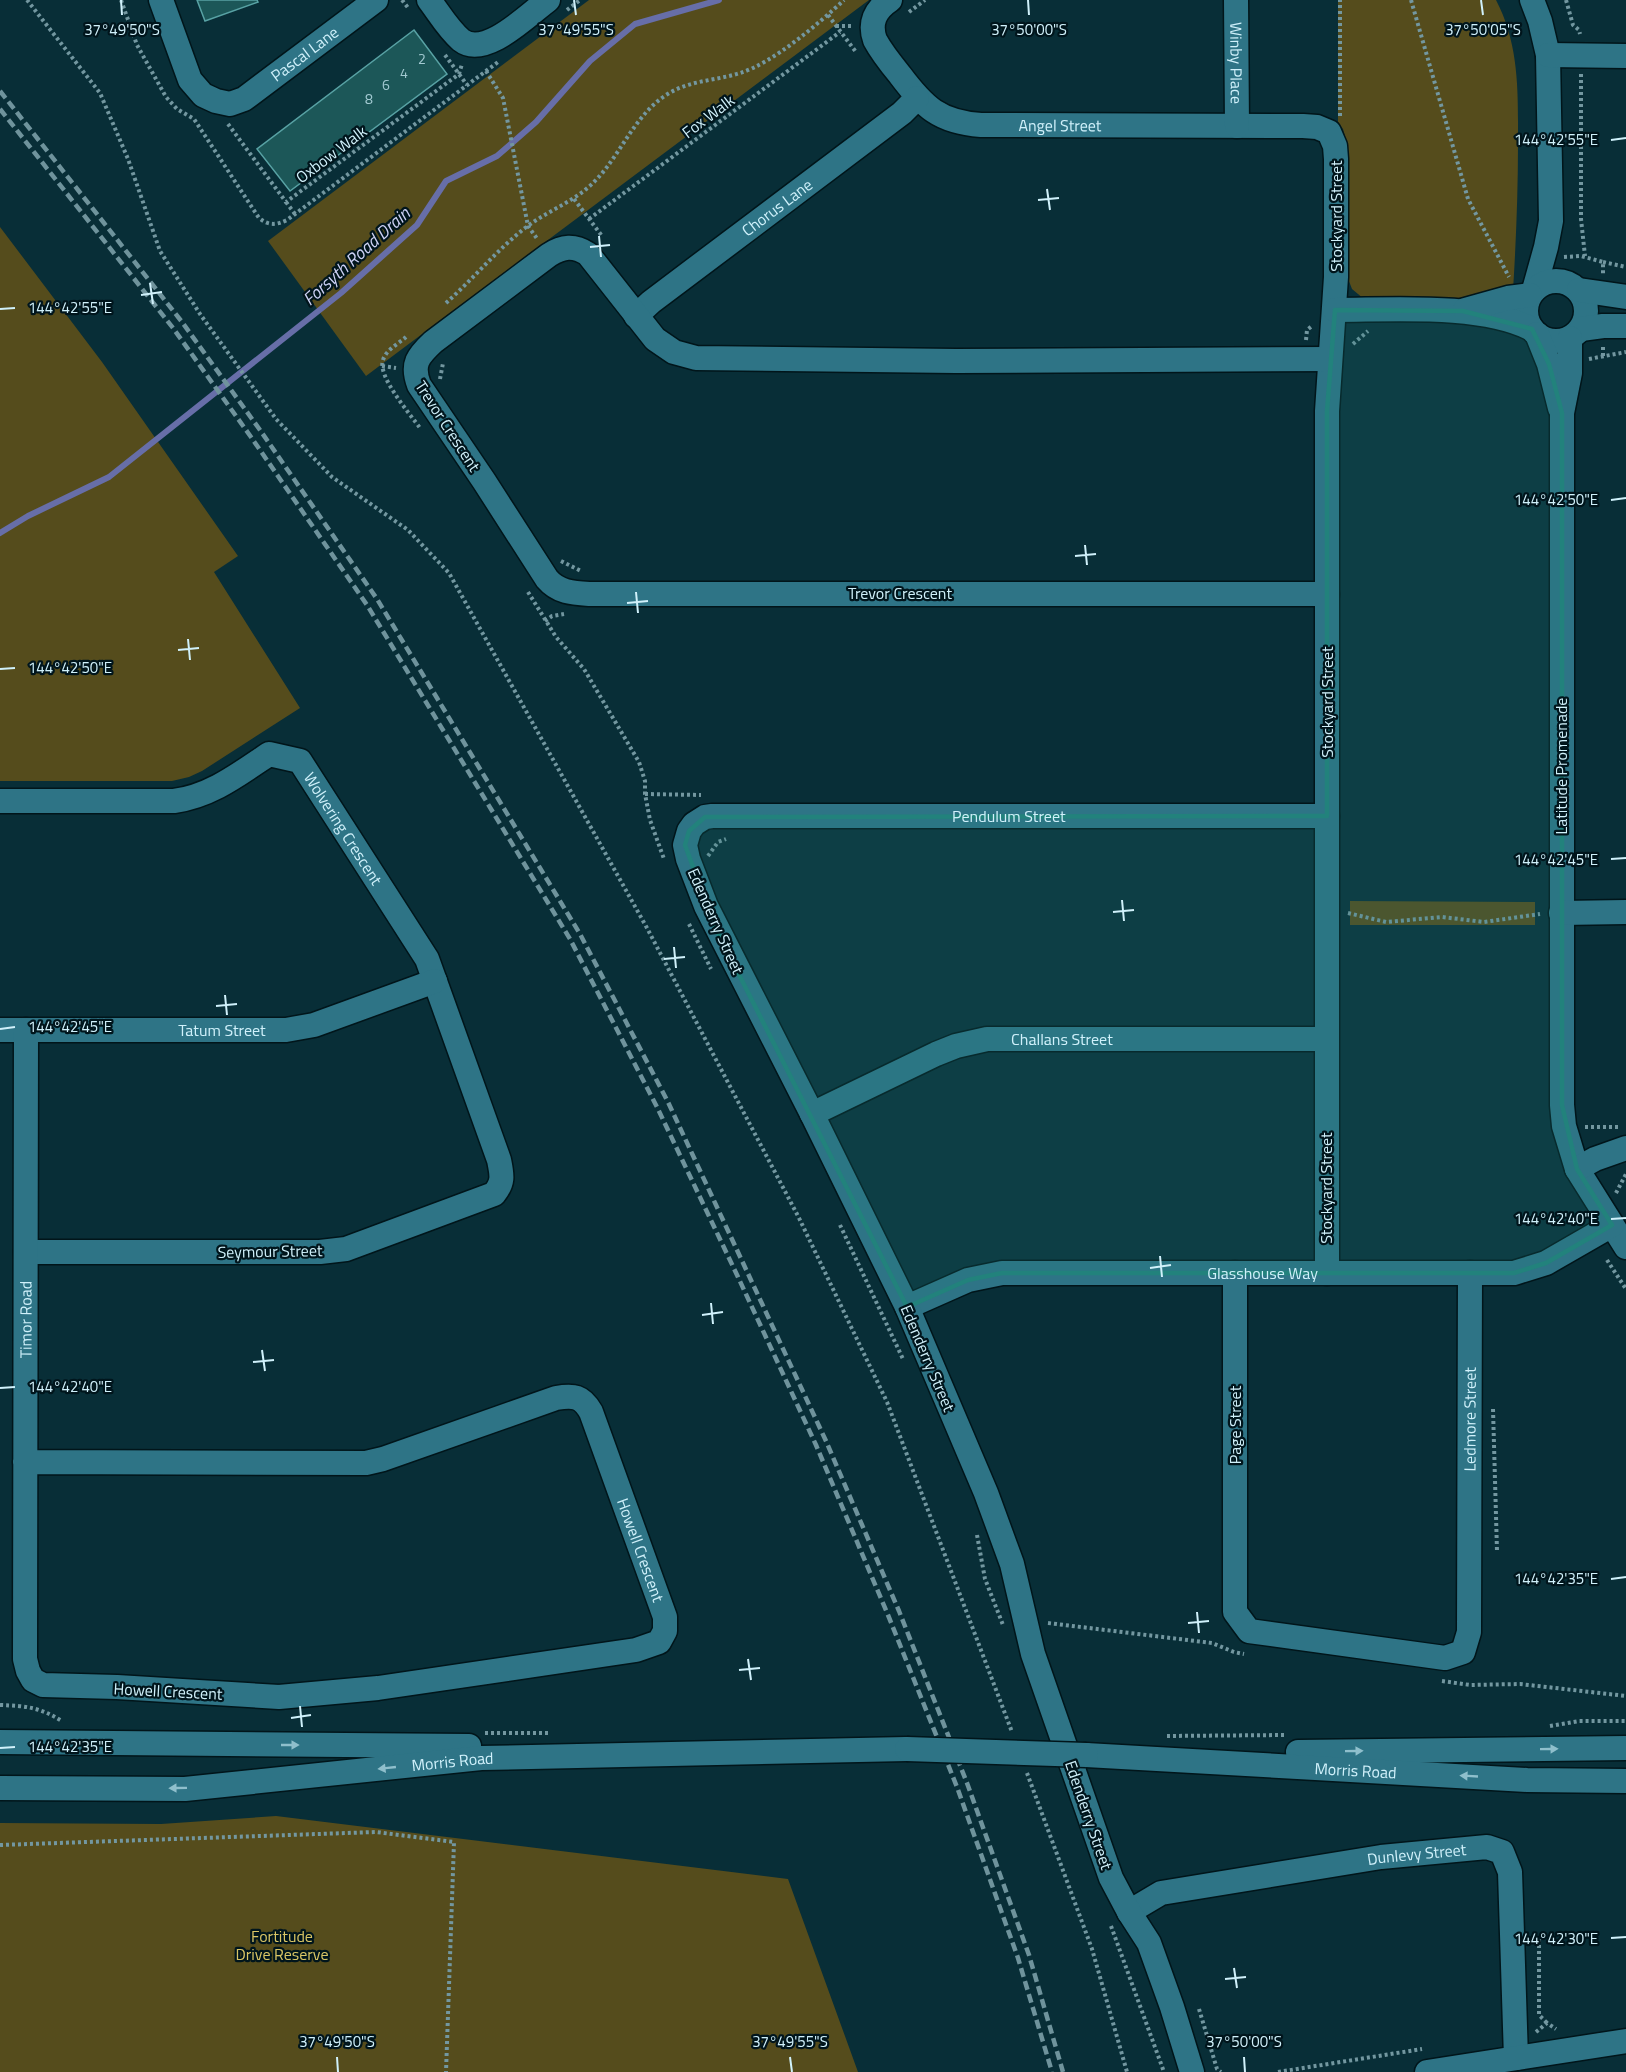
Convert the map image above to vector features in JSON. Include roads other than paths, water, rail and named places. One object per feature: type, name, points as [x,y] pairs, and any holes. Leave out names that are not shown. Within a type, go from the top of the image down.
[{"type":"street","name":"Pascal Lane","points":[[161,0],[190,80],[203,95],[230,104],[244,99],[376,0]]},
{"type":"street","points":[[429,0],[451,30],[469,45],[484,45],[494,41],[555,7]]},
{"type":"street","name":"Angel Street","points":[[890,0],[876,12],[873,20],[872,33],[879,49],[917,98],[938,115],[964,124],[1302,126],[1317,127],[1329,132]]},
{"type":"street","name":"Winby Place","points":[[1236,0],[1237,126]]},
{"type":"street","points":[[1532,0],[1540,21],[1548,55],[1551,221],[1545,253],[1526,312],[1535,332]]},
{"type":"street","points":[[1548,55],[1626,56]]},
{"type":"street","name":"Chorus Lane","points":[[636,316],[651,302],[902,113],[917,98]]},
{"type":"street","name":"Stockyard Street","points":[[1327,1273],[1327,411],[1335,310],[1336,159],[1335,146],[1329,132]]},
{"type":"street","points":[[1551,221],[1574,286],[1583,296],[1587,310],[1584,323],[1575,333]]},
{"type":"street","name":"Trevor Crescent","points":[[1327,594],[589,594],[565,592],[552,585],[547,579],[484,481],[418,385],[415,366],[433,342],[549,255],[560,249],[574,247],[588,254],[655,339],[674,352],[696,358],[944,361],[1330,359]]},
{"type":"street","points":[[1463,311],[1532,292],[1553,280],[1626,297]]},
{"type":"street","points":[[1335,310],[1463,311],[1514,321],[1550,340],[1557,341],[1575,333],[1603,326],[1626,326]]},
{"type":"street","name":"Latitude Promenade","points":[[1535,332],[1549,364],[1562,414]]},
{"type":"street","name":"Latitude Promenade","points":[[1575,333],[1562,414],[1550,913],[1564,1126],[1577,1169],[1626,1247]]},
{"type":"street","name":"Wolvering Crescent","points":[[0,801],[174,801],[189,799],[213,790],[269,754],[300,761],[426,958],[499,1160],[502,1173],[501,1186]]},
{"type":"street","name":"Pendulum Street","points":[[694,824],[705,817],[739,816],[1327,816]]},
{"type":"street","name":"Edenderry Street","points":[[694,824],[686,838],[686,850],[706,906],[812,1113],[907,1307],[986,1493],[1012,1564],[1033,1654],[1111,1878],[1149,1943],[1173,2007],[1192,2072]]},
{"type":"street","points":[[1550,913],[1626,912]]},
{"type":"street","name":"Tatum Street","points":[[0,1030],[286,1030],[314,1025],[435,981]]},
{"type":"street","name":"Timor Road","points":[[26,1030],[25,1659],[33,1680]]},
{"type":"street","name":"Challans Street","points":[[812,1113],[936,1054],[956,1046],[987,1039],[1326,1039]]},
{"type":"street","points":[[1577,1169],[1595,1159],[1626,1148]]},
{"type":"street","name":"Seymour Street","points":[[26,1252],[320,1252],[346,1249],[479,1201],[494,1194],[501,1186]]},
{"type":"street","name":"Glasshouse Way","points":[[907,1307],[968,1280],[1002,1273],[1514,1273],[1546,1263],[1612,1225]]},
{"type":"street","name":"Page Street","points":[[1235,1273],[1235,1612],[1249,1631],[1445,1658],[1463,1652],[1469,1632],[1470,1564]]},
{"type":"street","name":"Ledmore Street","points":[[1470,1273],[1470,1564]]},
{"type":"street","name":"Howell Crescent","points":[[25,1462],[366,1463],[384,1459],[556,1398],[571,1396],[586,1403],[591,1412],[665,1617],[665,1631],[659,1642],[648,1647],[378,1688],[279,1697],[117,1687],[53,1687],[33,1680]]},
{"type":"street","name":"Morris Road","points":[[0,1742],[907,1749],[1086,1755],[1527,1780],[1626,1782]]},
{"type":"street","points":[[232,1744],[236,1759],[236,1784]]},
{"type":"street","name":"Morris Road","points":[[1086,1755],[1626,1748]]},
{"type":"street","name":"Morris Road","points":[[0,1788],[185,1788],[481,1758],[907,1749]]},
{"type":"street","name":"Dunlevy Street","points":[[1129,1912],[1161,1893],[1369,1859],[1487,1847],[1502,1852],[1510,1872],[1516,2058]]},
{"type":"street","points":[[1426,2072],[1626,2041]]},
{"type":"waterway","name":"Forsyth Road Drain","points":[[0,533],[28,516],[109,477],[341,293],[417,225],[446,181],[497,156],[536,122],[590,61],[635,24],[719,0]]},
{"type":"railway","points":[[0,91],[182,322],[377,599],[580,934],[668,1102],[826,1441],[899,1611],[967,1783],[1029,1955],[1063,2072]]},
{"type":"railway","points":[[0,109],[173,328],[367,605],[570,939],[657,1107],[816,1445],[957,1787],[1018,1958],[1052,2072]]},
{"type":"park label","name":"Fortitude Drive Reserve","points":[[282,1945]]}]
